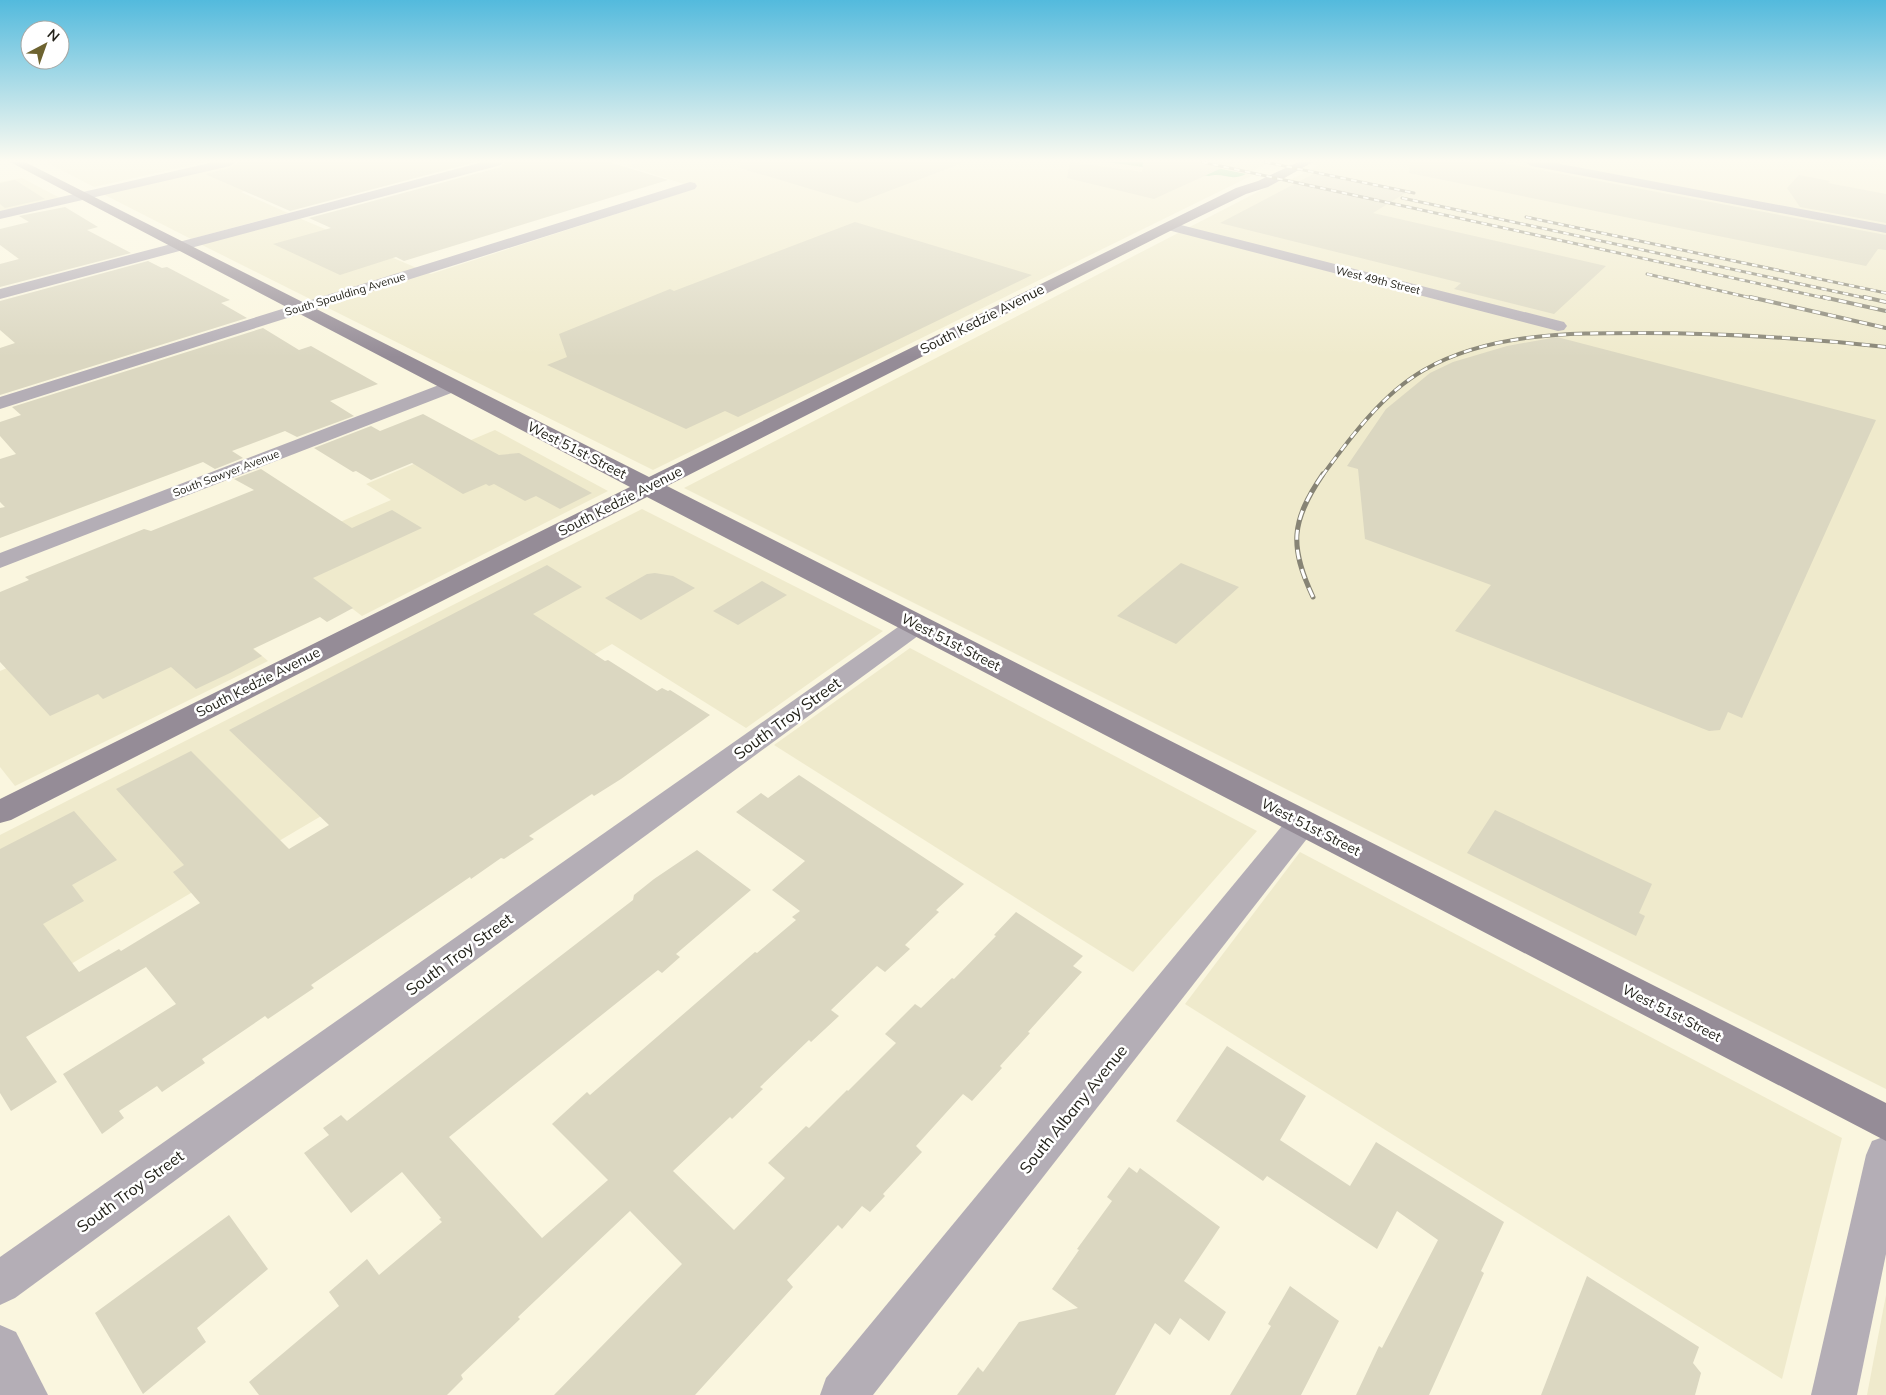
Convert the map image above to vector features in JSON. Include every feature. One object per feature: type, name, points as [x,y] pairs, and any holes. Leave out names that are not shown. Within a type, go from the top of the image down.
[{"type":"street","name":"West 51st Street","points":[[143,227],[1886,1123]]},
{"type":"street","points":[[0,294],[251,227]]},
{"type":"street","name":"South Spaulding Avenue","points":[[0,403],[559,227]]},
{"type":"street","name":"South Kedzie Avenue","points":[[0,812],[1167,227]]},
{"type":"street","name":"West 49th Street","points":[[1173,227],[1558,326]]},
{"type":"street","name":"South Sawyer Avenue","points":[[0,561],[452,386]]},
{"type":"street","name":"South Troy Street","points":[[0,1283],[917,625]]},
{"type":"street","name":"South Albany Avenue","points":[[843,1395],[1302,823]]},
{"type":"street","points":[[1834,1395],[1886,1155]]},
{"type":"street","points":[[0,1348],[25,1395]]},
{"type":"shaded area","points":[[168,227],[235,227],[191,239]]},
{"type":"shaded area","points":[[264,227],[320,227],[431,274],[576,227],[1147,227],[653,470],[200,244]]},
{"type":"shaded area","points":[[1190,227],[1886,227],[1886,1089],[684,488]]},
{"type":"shaded area","points":[[495,430],[608,491],[362,616],[275,550],[391,500],[366,484]]},
{"type":"shaded area","points":[[642,509],[883,631],[746,728],[612,644],[0,1006],[0,835]]},
{"type":"shaded area","points":[[185,590],[268,661],[15,786],[0,767],[0,671]]},
{"type":"shaded area","points":[[910,648],[1257,831],[1133,972],[774,745]]},
{"type":"shaded area","points":[[1300,852],[1842,1138],[1782,1379],[1185,1004]]},
{"type":"shaded area","points":[[1886,1295],[1886,1395],[1867,1395]]},
{"type":"building","points":[[8,227],[98,227],[87,230],[131,253],[0,287],[0,264],[19,259],[0,245],[0,229]]},
{"type":"building","points":[[329,227],[514,227],[404,261],[396,257],[340,275],[273,244],[331,228]]},
{"type":"building","points":[[842,227],[872,227],[1032,275],[738,417],[725,411],[686,429],[547,365],[567,357],[559,334],[670,289],[674,291]]},
{"type":"building","points":[[1236,227],[1435,227],[1606,266],[1554,314],[1454,289],[1461,283]]},
{"type":"building","points":[[1675,227],[1844,227],[1886,235],[1886,250],[1878,249],[1866,266]]},
{"type":"building","points":[[148,261],[162,268],[167,267],[230,300],[221,303],[247,318],[0,395],[0,348],[15,343],[0,330],[0,301]]},
{"type":"building","points":[[263,328],[299,350],[311,346],[378,384],[330,401],[354,416],[297,437],[285,431],[232,451],[243,458],[215,469],[203,462],[0,538],[0,508],[5,507],[0,502],[0,459],[16,454],[0,436],[0,422],[21,415],[12,407]]},
{"type":"building","points":[[1557,337],[1876,420],[1742,718],[1728,712],[1720,730],[1709,731],[1455,631],[1491,585],[1365,539],[1358,469],[1347,466],[1386,409],[1430,373],[1453,362],[1507,346]]},
{"type":"building","points":[[423,414],[499,455],[519,453],[592,493],[560,509],[536,496],[525,501],[494,484],[489,486],[486,484],[463,494],[412,463],[371,480],[356,471],[353,472],[314,448],[371,426],[380,431]]},
{"type":"building","points":[[261,469],[352,528],[392,510],[422,528],[313,578],[353,608],[327,622],[320,617],[253,649],[262,656],[230,673],[196,689],[171,667],[103,699],[98,694],[50,716],[0,662],[0,592],[29,580],[25,577],[144,529],[151,531],[254,490],[234,479]]},
{"type":"building","points":[[1181,563],[1239,587],[1176,644],[1117,616]]},
{"type":"building","points":[[547,565],[582,587],[533,614],[605,661],[608,660],[657,691],[662,688],[670,690],[710,715],[621,779],[594,796],[592,794],[529,836],[534,839],[504,859],[501,858],[471,879],[470,877],[311,985],[314,988],[268,1019],[265,1016],[202,1059],[205,1063],[162,1092],[157,1086],[119,1111],[124,1118],[102,1134],[63,1074],[176,1004],[146,967],[26,1037],[57,1082],[11,1111],[0,1093],[0,849],[74,811],[117,860],[72,885],[84,901],[43,924],[79,972],[119,949],[121,951],[200,903],[173,872],[184,865],[116,789],[191,751],[289,849],[329,825],[229,730]]},
{"type":"building","points":[[655,573],[673,576],[695,588],[641,620],[605,598],[647,574]]},
{"type":"building","points":[[762,581],[787,595],[738,625],[713,611]]},
{"type":"building","points":[[799,775],[964,884],[936,910],[939,912],[905,945],[910,949],[885,972],[877,966],[831,1010],[839,1016],[811,1042],[809,1040],[760,1087],[763,1089],[732,1119],[730,1117],[673,1171],[734,1230],[785,1178],[768,1163],[806,1126],[809,1128],[896,1043],[885,1034],[915,1004],[921,1008],[952,978],[954,979],[996,936],[994,935],[1016,912],[1083,956],[1073,966],[1082,972],[1028,1032],[1030,1033],[1000,1066],[1002,1068],[972,1101],[963,1094],[916,1146],[922,1152],[883,1194],[885,1196],[870,1212],[862,1206],[842,1229],[838,1225],[787,1280],[793,1287],[695,1395],[554,1395],[682,1264],[630,1211],[518,1317],[520,1319],[461,1375],[463,1379],[447,1395],[259,1395],[249,1382],[339,1306],[329,1292],[367,1259],[379,1275],[442,1222],[439,1219],[441,1218],[402,1172],[351,1213],[304,1153],[329,1135],[323,1128],[341,1115],[347,1121],[633,900],[634,895],[654,879],[697,850],[751,890],[676,954],[680,957],[662,973],[658,970],[449,1137],[542,1238],[608,1180],[552,1124],[587,1092],[590,1095],[755,952],[757,953],[796,920],[792,917],[800,911],[772,890],[805,861],[736,812],[761,793],[768,798]]},
{"type":"building","points":[[1495,810],[1652,884],[1639,913],[1645,916],[1636,936],[1467,853]]},
{"type":"building","points":[[1227,1046],[1306,1096],[1280,1140],[1350,1186],[1376,1142],[1504,1222],[1481,1271],[1484,1273],[1429,1395],[1356,1395],[1379,1346],[1382,1348],[1438,1240],[1397,1211],[1377,1249],[1267,1176],[1263,1181],[1176,1121]]},
{"type":"building","points":[[1129,1167],[1137,1173],[1140,1168],[1220,1227],[1184,1281],[1226,1312],[1209,1341],[1180,1318],[1170,1335],[1155,1323],[1115,1395],[957,1395],[978,1367],[983,1372],[1019,1322],[1078,1308],[1052,1289],[1079,1250],[1077,1249],[1112,1201],[1107,1197]]},
{"type":"building","points":[[229,1215],[268,1269],[197,1328],[206,1342],[143,1394],[95,1313]]},
{"type":"building","points":[[1587,1276],[1699,1347],[1693,1363],[1701,1373],[1695,1395],[1541,1395]]},
{"type":"building","points":[[1290,1286],[1339,1321],[1301,1395],[1230,1395],[1271,1326],[1268,1324]]},
{"type":"railway","points":[[1500,227],[1829,299]]},
{"type":"railway","points":[[1537,227],[1870,299]]},
{"type":"railway","points":[[1574,227],[1886,293]]},
{"type":"railway","points":[[1647,274],[1756,299]]},
{"type":"railway","points":[[1750,297],[1886,328]]},
{"type":"railway","points":[[1823,297],[1886,311]]},
{"type":"railway","points":[[1864,297],[1886,302]]},
{"type":"railway","points":[[1322,476],[1368,418],[1394,391],[1424,370],[1449,358],[1502,342],[1557,335],[1672,333],[1764,337],[1886,347]]},
{"type":"railway","points":[[1313,597],[1300,563],[1297,534],[1299,520],[1305,506],[1323,474]]}]
